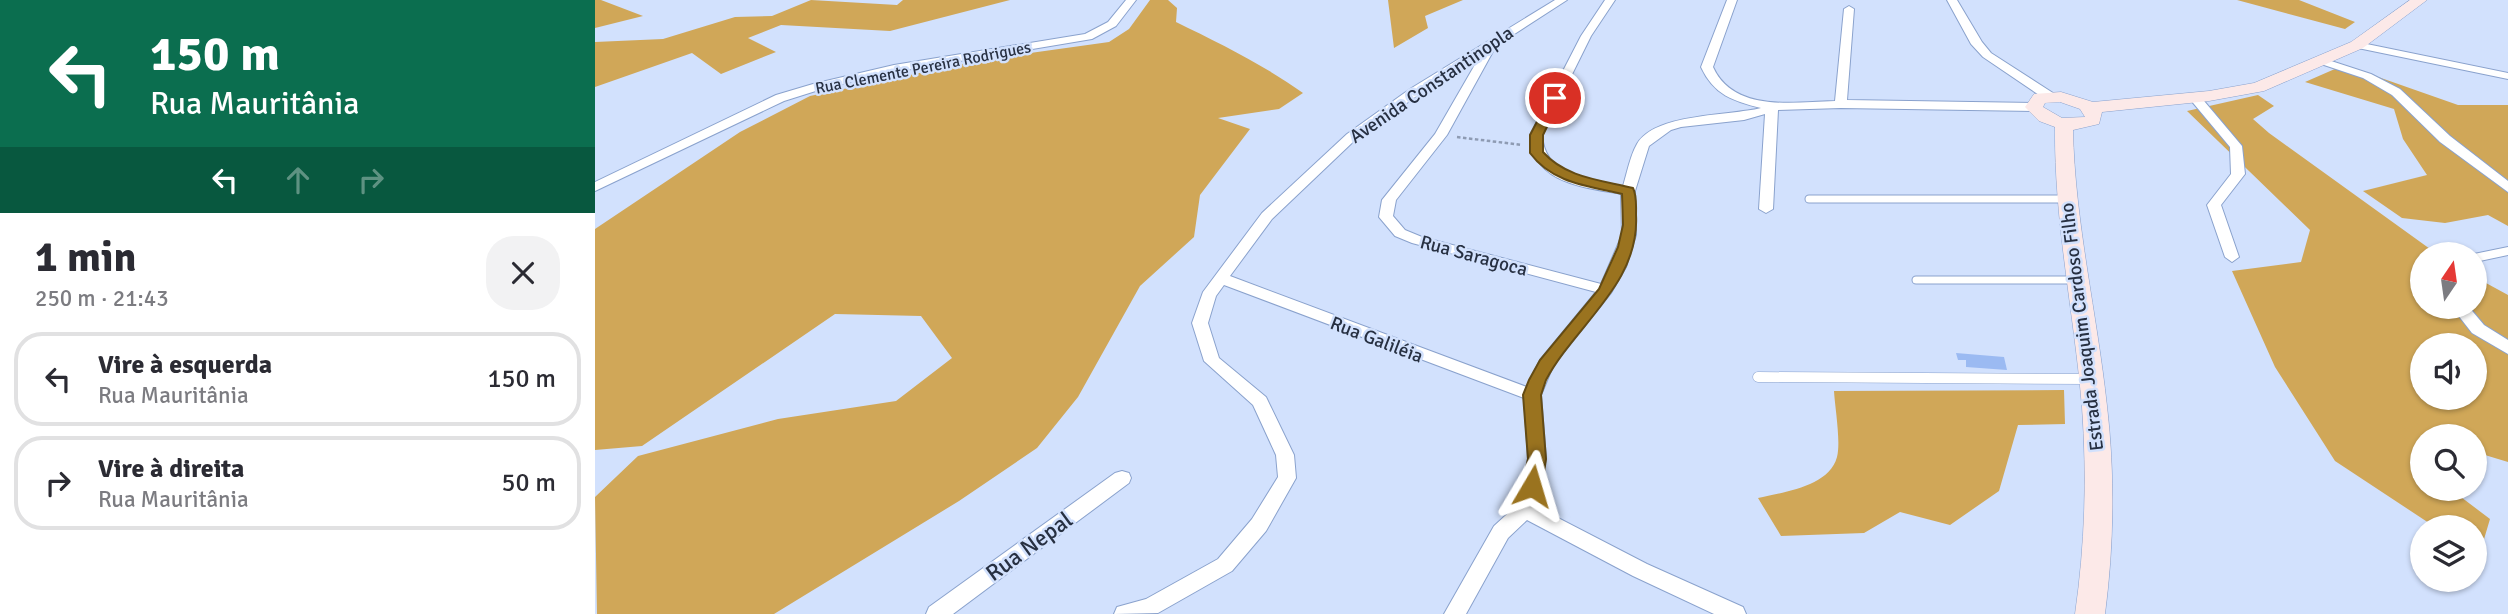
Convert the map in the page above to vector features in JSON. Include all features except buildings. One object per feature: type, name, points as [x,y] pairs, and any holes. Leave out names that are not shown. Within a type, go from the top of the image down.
[{"type":"street","name":"Rua Clemente Pereira Rodrigues","points":[[595,187],[781,98],[881,72],[1088,37],[1112,24],[1131,0]]},
{"type":"street","name":"Avenida Constantinopla","points":[[1125,614],[1151,610],[1226,565],[1259,525],[1287,478],[1285,455],[1260,401],[1212,361],[1202,334],[1202,309],[1208,295],[1223,279],[1268,216],[1351,136],[1414,92],[1562,0]]},
{"type":"street","points":[[1610,0],[1586,36],[1536,135],[1534,146],[1540,158],[1555,171],[1581,181],[1628,191]]},
{"type":"street","points":[[1732,0],[1707,67],[1709,74],[1736,98],[1772,108]]},
{"type":"street","points":[[1952,0],[1976,44],[1987,55],[2049,96]]},
{"type":"street","points":[[2033,107],[2036,100],[2049,96],[2070,98],[2091,108],[2195,98],[2258,86],[2357,45],[2420,0]]},
{"type":"street","points":[[1841,104],[1849,9]]},
{"type":"street","name":"Rua Saragoca","points":[[1493,42],[1441,135],[1389,200],[1386,217],[1391,226],[1417,240],[1606,290]]},
{"type":"street","points":[[2357,45],[2508,76]]},
{"type":"street","points":[[2322,61],[2367,76],[2396,92],[2445,139],[2508,188]]},
{"type":"street","points":[[2195,98],[2236,146],[2238,174],[2214,205],[2232,257]]},
{"type":"street","points":[[1455,614],[1501,532],[1525,510],[1537,459],[1532,395],[1546,364],[1606,290],[1629,234],[1628,191],[1643,144],[1660,131],[1680,123],[1744,117],[1772,108],[1841,104],[2033,107],[2047,119],[2064,123],[2089,122],[2094,116],[2091,108]]},
{"type":"street","points":[[1766,209],[1772,108]]},
{"type":"street","name":"Estrada Joaquim Cardoso Filho","points":[[2064,123],[2066,199],[2091,379],[2098,463],[2090,614]]},
{"type":"street","points":[[2487,255],[2508,251]]},
{"type":"street","name":"Rua Galiléia","points":[[1223,279],[1532,395]]},
{"type":"street","points":[[2470,319],[2478,329],[2508,348]]},
{"type":"street","name":"Rua Nepal","points":[[937,614],[1122,478]]},
{"type":"street","points":[[1525,510],[1640,570],[1735,614]]},
{"type":"lane","points":[[1809,199],[2066,199]]},
{"type":"lane","points":[[1916,280],[2077,280]]},
{"type":"lane","points":[[1758,377],[2091,379]]},
{"type":"path","points":[[1441,135],[1534,146]]},
{"type":"shaded area","points":[[595,0],[601,0],[643,16],[595,28]]},
{"type":"shaded area","points":[[811,0],[897,5],[903,0],[1010,0],[890,31],[781,25],[748,38],[776,52],[721,74],[692,53],[595,87],[595,42],[663,39],[735,17],[772,16]]},
{"type":"shaded area","points":[[1150,0],[1168,0],[1177,8],[1176,22],[1225,46],[1303,93],[1279,109],[1218,118],[1250,129],[1200,195],[1194,237],[1140,286],[1078,397],[1037,448],[959,501],[774,614],[597,614],[595,497],[638,456],[778,419],[896,401],[952,358],[921,316],[835,314],[642,446],[595,450],[595,229],[740,132],[810,96],[981,60],[1109,42],[1129,29]]},
{"type":"shaded area","points":[[1388,0],[1463,0],[1425,16],[1428,28],[1394,48]]},
{"type":"shaded area","points":[[2237,0],[2299,0],[2355,22],[2345,29]]},
{"type":"shaded area","points":[[2344,65],[2458,105],[2508,105],[2508,226],[2488,215],[2445,223],[2402,218],[2363,191],[2427,175],[2403,139],[2394,109],[2305,82]]},
{"type":"shaded area","points":[[2258,95],[2274,106],[2253,119],[2420,242],[2410,242],[2410,319],[2487,319],[2487,284],[2508,295],[2508,462],[2487,456],[2487,424],[2410,424],[2410,501],[2466,501],[2485,515],[2417,515],[2335,461],[2275,367],[2232,271],[2301,262],[2310,230],[2187,111]]},
{"type":"shaded area","points":[[2064,390],[2065,424],[2018,425],[1999,491],[1950,525],[1900,512],[1864,533],[1781,536],[1758,498],[1815,482],[1832,467],[1837,457],[1838,443],[1834,391]]},
{"type":"water","points":[[1956,353],[2004,357],[2007,370],[1966,367],[1966,360],[1958,360]]},
{"type":"route","points":[[1532,486],[1537,459],[1532,395],[1537,380],[1546,364],[1606,290],[1626,247],[1630,225],[1628,191],[1567,177],[1547,165],[1536,153],[1536,135],[1555,98]]}]
